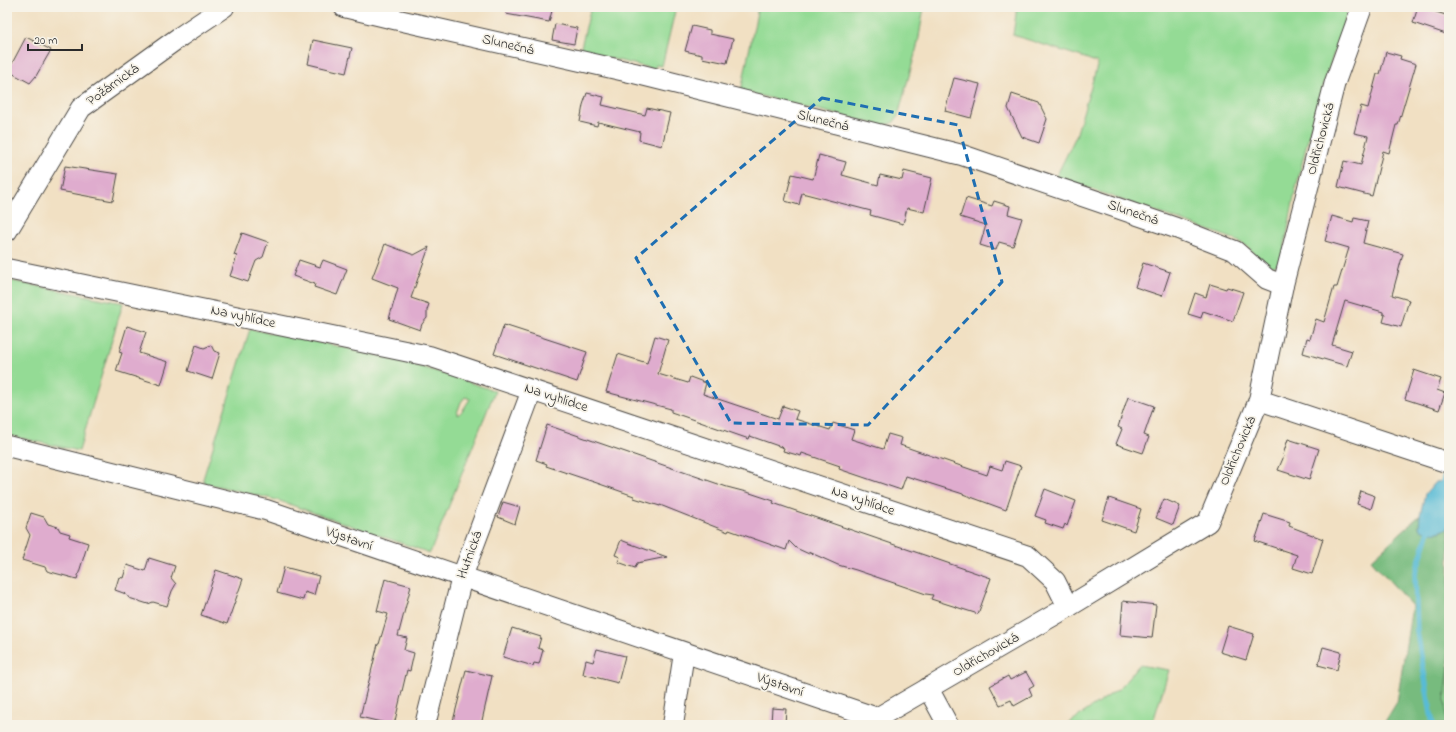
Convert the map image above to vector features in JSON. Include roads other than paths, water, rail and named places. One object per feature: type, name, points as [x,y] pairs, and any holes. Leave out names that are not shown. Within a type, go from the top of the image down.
[{"type":"street","name":"Požárnická","points":[[7,231],[81,108],[224,7]]},
{"type":"street","name":"Slunečná","points":[[344,7],[634,73],[962,155],[1176,228],[1234,250],[1267,278],[1283,285]]},
{"type":"street","name":"Oldřichovická","points":[[877,722],[928,688],[1068,607],[1208,522],[1259,400],[1283,285],[1336,82],[1362,7]]},
{"type":"street","name":"Na vyhlídce","points":[[7,269],[429,356],[1028,556],[1055,581],[1068,607]]},
{"type":"street","name":"Hutnická","points":[[425,725],[462,577],[532,390]]},
{"type":"street","points":[[1259,400],[1449,463]]},
{"type":"street","name":"Výstavní","points":[[7,446],[266,510],[684,653],[877,722]]},
{"type":"street","points":[[673,725],[684,653]]},
{"type":"street","points":[[928,688],[948,725]]},
{"type":"water","points":[[1435,482],[1449,482],[1449,527],[1438,532],[1427,531],[1419,528],[1420,515],[1425,494]]},
{"type":"waterway","points":[[1441,488],[1448,466]]},
{"type":"waterway","points":[[1430,527],[1415,575],[1417,632],[1433,725]]}]
